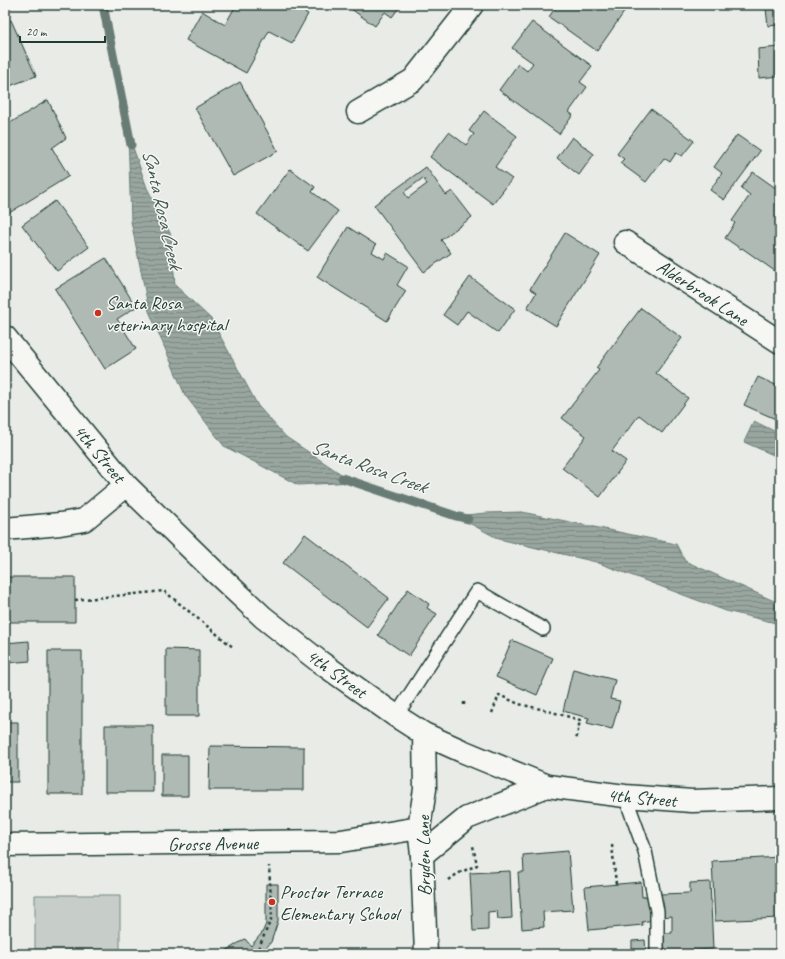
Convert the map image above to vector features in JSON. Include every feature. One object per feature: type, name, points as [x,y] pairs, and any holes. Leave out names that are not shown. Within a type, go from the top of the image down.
[{"type":"street","points":[[358,112],[413,80],[472,5]]},
{"type":"street","name":"Alderbrook Lane","points":[[625,242],[780,342]]},
{"type":"street","name":"4th Street","points":[[5,338],[126,485],[263,617],[320,662],[424,734],[547,786],[625,796],[692,801],[780,798]]},
{"type":"street","points":[[5,529],[60,524],[84,520],[126,485]]},
{"type":"street","name":"Bryden Lane","points":[[424,734],[425,789],[419,828],[422,855],[426,954]]},
{"type":"street","points":[[422,855],[467,818],[547,786]]},
{"type":"street","name":"Grosse Avenue","points":[[5,845],[341,841],[419,828]]},
{"type":"lane","points":[[396,716],[477,591],[543,629]]},
{"type":"lane","points":[[625,796],[645,851],[657,912],[657,954]]},
{"type":"path","points":[[75,600],[164,591],[234,648]]},
{"type":"path","points":[[492,713],[499,695],[519,704],[580,720],[576,741]]},
{"type":"path","points":[[464,700],[464,705]]},
{"type":"path","points":[[448,880],[462,871],[477,865],[473,841]]},
{"type":"path","points":[[256,954],[272,917],[267,842]]},
{"type":"path","points":[[612,845],[616,884]]},
{"type":"shaded area","points":[[128,133],[147,188],[171,235],[175,285],[211,319],[258,406],[286,437],[353,482],[298,485],[224,446],[185,395],[149,311],[131,221]]},
{"type":"shaded area","points":[[754,421],[780,434],[780,458],[744,442]]},
{"type":"shaded area","points":[[522,512],[676,544],[685,561],[774,601],[780,601],[780,624],[726,611],[596,562],[499,539],[456,516]]},
{"type":"shaded area","points":[[35,895],[120,895],[120,949],[35,949]]},
{"type":"building","points":[[236,5],[291,5],[308,14],[292,43],[269,31],[246,73],[186,40],[202,11],[225,25]]},
{"type":"building","points":[[401,5],[392,17],[385,12],[375,26],[347,6]]},
{"type":"building","points":[[557,5],[629,5],[597,51],[549,17]]},
{"type":"building","points":[[780,7],[780,76],[759,78],[758,49],[779,47],[778,25],[768,26],[766,8]]},
{"type":"building","points":[[11,20],[36,76],[7,87],[5,83],[5,22]]},
{"type":"building","points":[[532,22],[592,66],[580,82],[587,87],[569,112],[573,115],[559,134],[499,90],[518,64],[527,71],[533,63],[512,48]]},
{"type":"building","points":[[240,82],[278,151],[233,176],[195,108]]},
{"type":"building","points":[[48,100],[66,138],[52,148],[69,176],[9,213],[5,206],[5,126]]},
{"type":"building","points":[[651,109],[694,141],[682,156],[676,153],[670,162],[664,158],[646,182],[620,163],[624,159],[617,154]]},
{"type":"building","points":[[484,111],[517,136],[495,167],[512,179],[493,204],[430,157],[449,132],[466,145],[474,134],[469,131]]},
{"type":"building","points":[[737,135],[760,151],[724,200],[710,190],[722,173],[714,167]]},
{"type":"building","points":[[572,137],[594,154],[579,175],[557,158]]},
{"type":"building","points":[[426,167],[446,195],[452,191],[472,217],[441,240],[451,253],[424,272],[374,205]],"holes":[[[423,178],[427,184],[408,198],[404,192]]]},
{"type":"building","points":[[290,169],[315,187],[312,192],[338,211],[308,251],[257,214]]},
{"type":"building","points":[[753,172],[780,191],[779,274],[725,238],[735,223],[732,221],[750,195],[741,188]]},
{"type":"building","points":[[55,201],[89,247],[57,271],[22,225]]},
{"type":"building","points":[[348,227],[376,245],[372,252],[384,259],[387,253],[408,266],[397,285],[406,291],[387,321],[317,277]]},
{"type":"building","points":[[565,233],[600,255],[556,326],[527,308],[536,293],[530,289]]},
{"type":"building","name":"Santa Rosa veterinary hospital","points":[[106,258],[136,307],[117,319],[136,349],[105,369],[55,289]]},
{"type":"building","points":[[470,277],[515,309],[498,333],[467,311],[457,325],[443,315]]},
{"type":"building","points":[[641,308],[682,338],[656,373],[688,398],[662,433],[639,415],[612,451],[626,461],[600,497],[562,468],[586,436],[562,418],[599,370],[596,368]]},
{"type":"building","points":[[758,377],[780,387],[780,421],[744,405]]},
{"type":"building","points":[[305,534],[389,598],[367,627],[283,563]]},
{"type":"building","points":[[8,577],[75,577],[75,622],[5,622],[5,588],[8,588]]},
{"type":"building","points":[[408,589],[429,604],[427,608],[437,614],[409,656],[378,635]]},
{"type":"building","points":[[512,640],[553,658],[537,695],[496,677]]},
{"type":"building","points":[[29,641],[30,661],[6,663],[5,643]]},
{"type":"building","points":[[166,649],[199,650],[199,716],[166,716]]},
{"type":"building","points":[[48,651],[82,651],[82,794],[48,794]]},
{"type":"building","points":[[573,669],[615,680],[610,699],[620,701],[612,729],[587,723],[589,718],[563,711]]},
{"type":"building","points":[[5,722],[18,722],[18,782],[5,782]]},
{"type":"building","points":[[105,725],[153,725],[153,792],[105,792]]},
{"type":"building","points":[[210,746],[304,747],[304,790],[209,790]]},
{"type":"building","points":[[162,755],[188,755],[188,796],[162,796]]},
{"type":"building","points":[[568,851],[573,910],[543,912],[544,927],[522,929],[518,872],[524,872],[523,855]]},
{"type":"building","points":[[780,857],[780,918],[715,921],[712,861]]},
{"type":"building","points":[[510,871],[512,918],[498,919],[497,911],[488,912],[488,930],[473,931],[470,873]]},
{"type":"building","points":[[641,882],[642,897],[651,896],[653,920],[642,922],[643,925],[589,930],[585,887]]},
{"type":"building","points":[[710,882],[713,949],[681,951],[681,954],[665,954],[664,933],[672,933],[672,916],[662,917],[661,894],[690,893],[690,883]]},
{"type":"building","name":"Proctor Terrace Elementary School","points":[[266,884],[278,884],[278,921],[271,942],[261,954],[221,954],[245,939],[251,946],[262,933],[266,924]]},
{"type":"building","points":[[645,940],[646,954],[632,954],[632,941]]},
{"type":"waterway","name":"Santa Rosa Creek","points":[[103,5],[131,145]]},
{"type":"waterway","name":"Santa Rosa Creek","points":[[342,478],[468,519]]},
{"type":"place","name":"Santa Rosa veterinary hospital","points":[[98,313]]},
{"type":"place","name":"Proctor Terrace Elementary School","points":[[272,902]]}]
